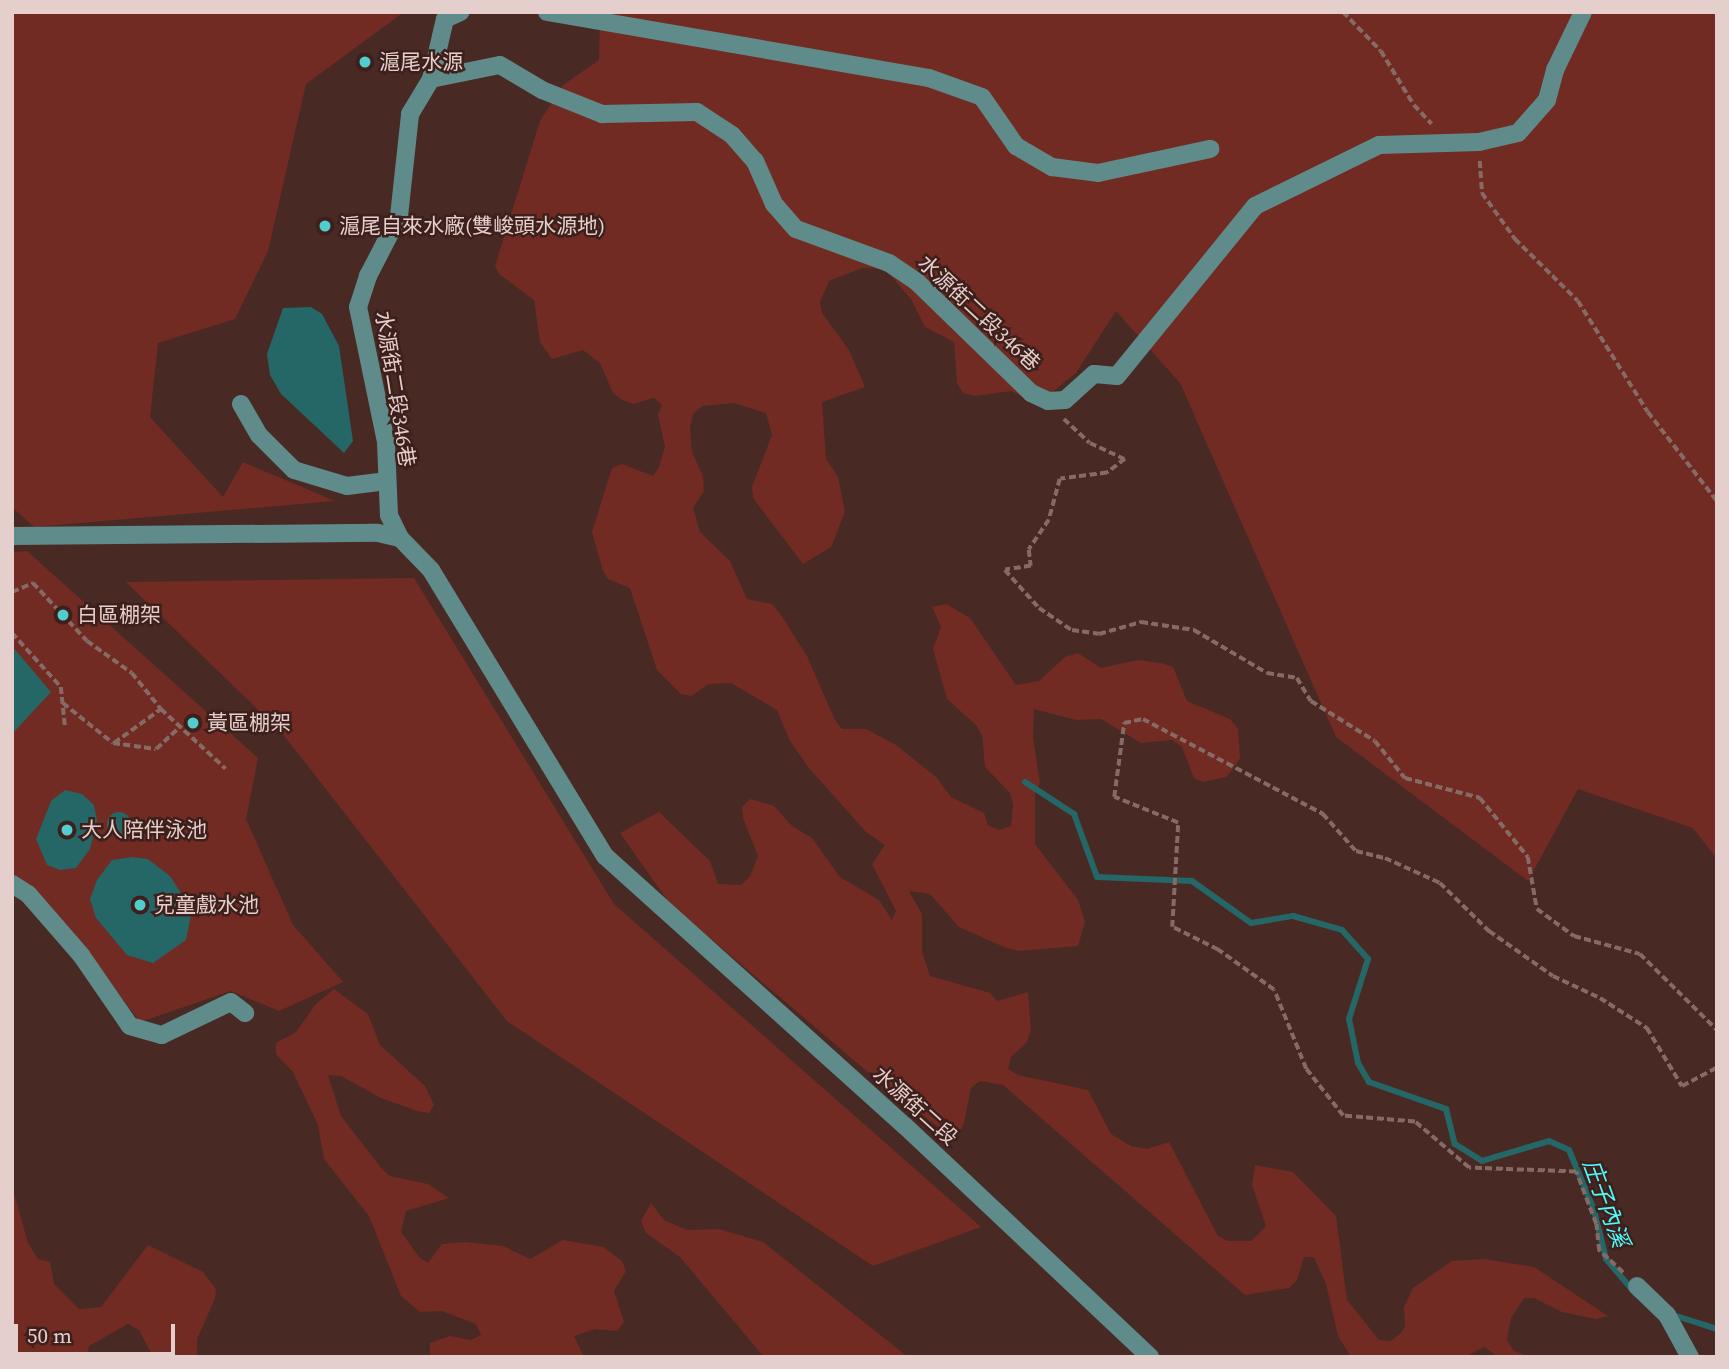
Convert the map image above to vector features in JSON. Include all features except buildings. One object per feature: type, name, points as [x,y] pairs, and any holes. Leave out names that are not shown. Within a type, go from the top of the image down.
[{"type":"street","points":[[431,79],[445,19],[461,12]]},
{"type":"street","points":[[547,12],[929,78],[982,97],[1016,146],[1052,167],[1098,173],[1210,149]]},
{"type":"street","points":[[1057,401],[1065,400],[1094,374],[1117,376],[1255,205],[1379,145],[1443,140],[1479,142],[1518,132],[1539,113],[1583,12]]},
{"type":"street","name":"水源街二段346巷","points":[[400,538],[389,515],[386,442],[358,307],[368,276],[399,216],[410,114],[431,79],[500,65],[542,90],[602,114],[697,112],[732,135],[755,161],[774,204],[796,229],[898,269],[917,282],[1031,393],[1057,401]]},
{"type":"street","points":[[241,404],[259,435],[294,470],[347,486],[387,481]]},
{"type":"street","points":[[12,536],[378,533],[400,538]]},
{"type":"street","name":"水源街二段","points":[[400,538],[431,570],[605,856],[905,1126],[1150,1357]]},
{"type":"street","points":[[12,884],[28,894],[81,956],[130,1026],[162,1035],[232,1002],[245,1013]]},
{"type":"street","points":[[1637,1286],[1667,1315],[1690,1357]]},
{"type":"path","points":[[1343,12],[1381,51],[1413,105],[1443,140]]},
{"type":"path","points":[[1479,142],[1482,193],[1516,239],[1578,301],[1648,412],[1717,501]]},
{"type":"path","points":[[1057,401],[1059,414],[1090,443],[1125,459],[1107,473],[1059,479],[1049,520],[1029,550],[1031,566],[1005,570],[1039,608],[1072,630],[1098,634],[1141,622],[1194,630],[1267,673],[1297,678],[1311,701],[1375,741],[1405,778],[1480,798],[1528,857],[1537,909],[1574,936],[1640,954],[1717,1030]]},
{"type":"path","points":[[12,592],[33,583],[87,642],[132,673],[161,709],[226,769]]},
{"type":"path","points":[[12,633],[61,687],[65,726]]},
{"type":"path","points":[[63,703],[113,743],[156,750],[180,727]]},
{"type":"path","points":[[113,743],[161,709]]},
{"type":"path","points":[[1637,1286],[1599,1251],[1596,1224],[1576,1172],[1468,1168],[1415,1122],[1343,1116],[1307,1069],[1274,990],[1218,950],[1172,927],[1178,823],[1114,797],[1124,723],[1143,719],[1323,814],[1356,851],[1385,858],[1440,883],[1489,931],[1553,976],[1600,998],[1647,1028],[1682,1086],[1717,1067]]},
{"type":"shaded area","points":[[12,12],[404,12],[306,84],[268,251],[235,319],[158,343],[150,417],[223,497],[243,462],[335,501],[34,527],[12,507]]},
{"type":"shaded area","points":[[600,12],[1717,12],[1717,859],[1693,828],[1578,789],[1528,881],[1336,737],[1180,383],[1116,311],[1076,373],[1051,393],[1032,401],[1011,391],[976,396],[963,393],[957,383],[954,342],[925,327],[911,299],[885,269],[862,268],[829,281],[820,302],[822,313],[849,350],[865,387],[822,402],[826,459],[838,477],[845,512],[831,547],[803,564],[753,498],[752,487],[772,435],[766,413],[734,403],[702,406],[693,414],[690,428],[692,452],[703,476],[704,491],[693,508],[700,532],[730,561],[747,599],[772,604],[781,615],[807,656],[835,720],[842,729],[866,729],[896,745],[936,777],[951,797],[984,813],[988,825],[999,830],[1011,826],[1013,804],[1010,793],[985,767],[982,735],[976,725],[947,699],[933,649],[941,627],[932,607],[946,604],[970,618],[1016,685],[1039,681],[1065,657],[1078,653],[1101,668],[1138,660],[1161,663],[1173,667],[1187,701],[1230,719],[1238,729],[1240,758],[1233,769],[1226,777],[1203,782],[1194,778],[1182,747],[1172,740],[1141,743],[1101,719],[1076,720],[1034,709],[1033,737],[1040,783],[1035,794],[1035,844],[1078,900],[1085,922],[1078,946],[1018,951],[1004,947],[959,927],[930,894],[909,891],[922,914],[922,952],[930,976],[990,993],[997,1001],[1028,992],[1031,1029],[1027,1042],[1011,1057],[1008,1069],[1018,1075],[1088,1090],[1111,1134],[1131,1146],[1147,1149],[1169,1142],[1218,1236],[1228,1241],[1251,1241],[1266,1226],[1252,1185],[1255,1165],[1293,1172],[1336,1216],[1347,1300],[1379,1340],[1390,1341],[1400,1334],[1405,1326],[1404,1307],[1413,1288],[1452,1261],[1484,1259],[1534,1267],[1608,1316],[1596,1319],[1562,1312],[1534,1298],[1524,1298],[1511,1318],[1507,1340],[1513,1350],[1529,1357],[1498,1357],[1484,1347],[1465,1357],[1351,1357],[1338,1336],[1326,1284],[1314,1257],[1304,1257],[1297,1280],[1289,1288],[1245,1295],[1003,1085],[980,1081],[971,1088],[964,1123],[959,1133],[949,1135],[895,1095],[670,904],[620,833],[659,812],[710,861],[718,884],[741,885],[750,876],[758,856],[743,818],[742,807],[750,799],[774,806],[792,826],[812,838],[840,877],[879,900],[892,920],[896,911],[872,864],[885,845],[866,832],[808,767],[790,741],[777,710],[731,683],[709,684],[691,696],[681,694],[657,670],[630,588],[608,579],[603,571],[592,532],[612,468],[622,464],[653,476],[659,467],[665,447],[658,414],[662,405],[654,398],[633,404],[622,400],[613,393],[600,363],[583,350],[552,359],[540,342],[534,300],[499,274],[495,266],[540,121],[563,85],[599,60]]},
{"type":"shaded area","points":[[27,551],[258,758],[246,819],[293,925],[343,982],[279,1011],[231,991],[140,1022],[80,942],[12,877],[12,552]]},
{"type":"shaded area","points":[[414,578],[614,904],[981,1227],[873,1266],[507,1021],[282,733],[126,582]]},
{"type":"shaded area","points":[[334,989],[368,1014],[380,1045],[425,1086],[434,1105],[429,1113],[417,1111],[381,1098],[341,1076],[328,1075],[341,1116],[382,1169],[390,1176],[428,1184],[449,1198],[406,1211],[401,1232],[420,1258],[428,1263],[442,1244],[465,1242],[503,1246],[530,1259],[563,1240],[603,1247],[622,1261],[626,1271],[614,1291],[624,1322],[617,1331],[595,1329],[574,1336],[584,1357],[430,1357],[430,1343],[450,1336],[471,1340],[481,1335],[476,1324],[442,1311],[420,1312],[401,1296],[369,1216],[324,1159],[318,1125],[293,1072],[276,1054],[276,1043],[296,1032],[316,1004]]},
{"type":"shaded area","points":[[12,1186],[28,1243],[38,1259],[50,1262],[54,1284],[79,1309],[101,1307],[148,1245],[203,1272],[216,1289],[215,1299],[197,1339],[197,1357],[153,1357],[139,1330],[128,1324],[89,1346],[87,1357],[12,1357]]},
{"type":"shaded area","points":[[651,1203],[664,1220],[687,1230],[719,1229],[763,1242],[908,1357],[764,1357],[680,1257],[646,1233],[641,1221]]},
{"type":"water","points":[[311,307],[322,314],[339,346],[353,441],[344,453],[281,394],[270,375],[267,354],[283,308]]},
{"type":"water","points":[[12,646],[51,692],[12,734]]},
{"type":"water","name":"大人陪伴泳池","points":[[65,790],[82,794],[94,805],[97,820],[90,849],[76,868],[60,870],[47,865],[36,839],[51,801]]},
{"type":"water","points":[[119,812],[127,816],[131,824],[127,832],[119,836],[111,832],[107,824],[111,816]]},
{"type":"water","name":"兒童戲水池","points":[[132,857],[148,859],[170,876],[192,910],[186,940],[153,963],[127,955],[96,918],[90,899],[97,880],[112,860]]},
{"type":"waterway","name":"庄子內溪","points":[[1025,782],[1074,814],[1097,877],[1192,881],[1251,923],[1293,916],[1342,930],[1368,959],[1349,1019],[1358,1063],[1369,1082],[1446,1109],[1455,1144],[1482,1161],[1549,1141],[1569,1150],[1594,1210],[1606,1259],[1636,1294]]},
{"type":"waterway","name":"庄子內溪","points":[[1670,1314],[1717,1329]]},
{"type":"place","name":"滬尾水源","points":[[365,62]]},
{"type":"place","name":"滬尾自來水廠(雙峻頭水源地)","points":[[325,226]]},
{"type":"place","name":"白區棚架","points":[[63,615]]},
{"type":"place","name":"黃區棚架","points":[[193,723]]},
{"type":"place","name":"大人陪伴泳池","points":[[67,830]]},
{"type":"place","name":"兒童戲水池","points":[[140,905]]}]
